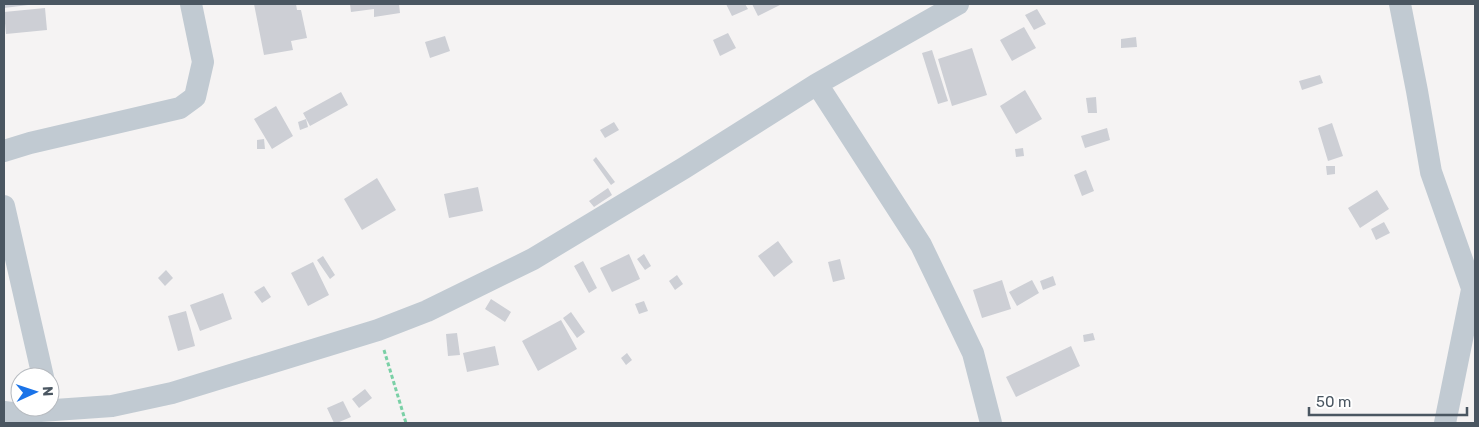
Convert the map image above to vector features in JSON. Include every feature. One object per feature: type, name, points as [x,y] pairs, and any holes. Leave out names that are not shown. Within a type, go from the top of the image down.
[{"type":"street","points":[[4,151],[30,143],[180,108],[194,97],[203,62],[191,4]]},
{"type":"street","points":[[60,409],[112,406],[172,393],[378,330],[453,299],[533,259],[684,168],[817,84],[958,4]]},
{"type":"street","points":[[1400,4],[1431,172],[1474,281],[1445,423]]},
{"type":"street","points":[[817,84],[921,245],[973,353],[991,423]]},
{"type":"street","points":[[4,206],[41,367]]},
{"type":"path","points":[[378,330],[406,423]]},
{"type":"building","points":[[4,4],[28,4],[28,5],[4,8]]},
{"type":"building","points":[[254,4],[296,4],[297,10],[301,10],[307,38],[291,41],[293,50],[264,55]]},
{"type":"building","points":[[350,4],[399,4],[400,13],[374,17],[374,9],[351,12]]},
{"type":"building","points":[[726,4],[745,4],[748,9],[732,16]]},
{"type":"building","points":[[752,4],[782,4],[758,16]]},
{"type":"building","points":[[45,8],[47,30],[6,34],[4,12]]},
{"type":"building","points":[[1037,9],[1046,24],[1034,30],[1025,15]]},
{"type":"building","points":[[1024,27],[1036,48],[1012,61],[1000,40]]},
{"type":"building","points":[[728,33],[736,48],[720,56],[713,40]]},
{"type":"building","points":[[445,36],[450,51],[430,58],[425,42]]},
{"type":"building","points":[[1136,37],[1137,47],[1121,48],[1121,39]]},
{"type":"building","points":[[972,48],[987,95],[952,106],[938,59]]},
{"type":"building","points":[[932,50],[948,101],[938,104],[922,53]]},
{"type":"building","points":[[1320,75],[1323,83],[1302,90],[1299,81]]},
{"type":"building","points":[[1025,90],[1042,119],[1016,134],[1000,106]]},
{"type":"building","points":[[341,92],[348,105],[310,126],[303,113]]},
{"type":"building","points":[[1096,97],[1097,113],[1088,113],[1086,98]]},
{"type":"building","points":[[276,106],[293,136],[272,149],[254,119]]},
{"type":"building","points":[[306,119],[308,127],[300,130],[298,122]]},
{"type":"building","points":[[614,122],[619,130],[605,138],[600,130]]},
{"type":"building","points":[[1332,123],[1343,156],[1328,161],[1318,128]]},
{"type":"building","points":[[1107,128],[1110,140],[1085,148],[1081,136]]},
{"type":"building","points":[[264,139],[265,149],[257,149],[257,140]]},
{"type":"building","points":[[1023,148],[1024,156],[1016,157],[1015,149]]},
{"type":"building","points":[[596,157],[615,182],[611,185],[593,160]]},
{"type":"building","points":[[1326,166],[1335,166],[1335,174],[1327,175]]},
{"type":"building","points":[[1086,170],[1094,191],[1082,196],[1074,175]]},
{"type":"building","points":[[377,178],[396,210],[362,230],[344,199]]},
{"type":"building","points":[[478,187],[483,211],[449,218],[444,194]]},
{"type":"building","points":[[608,188],[612,195],[594,207],[589,201]]},
{"type":"building","points":[[1377,190],[1389,209],[1360,228],[1348,208]]},
{"type":"building","points":[[1384,222],[1390,233],[1376,240],[1371,229]]},
{"type":"building","points":[[778,241],[793,262],[774,277],[758,256]]},
{"type":"building","points":[[629,254],[640,279],[612,292],[600,268]]},
{"type":"building","points":[[644,254],[651,266],[645,270],[637,259]]},
{"type":"building","points":[[323,256],[335,275],[330,279],[317,260]]},
{"type":"building","points":[[840,259],[845,279],[833,282],[828,262]]},
{"type":"building","points":[[583,261],[597,288],[589,293],[574,266]]},
{"type":"building","points":[[313,262],[329,295],[308,306],[291,273]]},
{"type":"building","points":[[166,270],[173,278],[165,286],[158,278]]},
{"type":"building","points":[[677,275],[683,284],[675,290],[669,281]]},
{"type":"building","points":[[1053,276],[1056,285],[1043,290],[1040,281]]},
{"type":"building","points":[[1002,280],[1011,309],[982,318],[973,290]]},
{"type":"building","points":[[1032,280],[1039,293],[1017,306],[1009,292]]},
{"type":"building","points":[[264,286],[271,297],[262,303],[254,292]]},
{"type":"building","points":[[223,293],[232,319],[200,331],[190,305]]},
{"type":"building","points":[[491,299],[511,312],[505,322],[485,309]]},
{"type":"building","points":[[644,301],[648,311],[639,314],[635,304]]},
{"type":"building","points":[[186,311],[195,346],[178,351],[168,316]]},
{"type":"building","points":[[571,312],[585,332],[577,338],[563,318]]},
{"type":"building","points":[[561,320],[577,349],[538,371],[522,341]]},
{"type":"building","points":[[457,333],[460,355],[448,356],[446,334]]},
{"type":"building","points":[[1093,333],[1095,340],[1084,342],[1083,335]]},
{"type":"building","points":[[495,346],[499,365],[467,372],[463,353]]},
{"type":"building","points":[[1071,346],[1080,366],[1016,397],[1006,377]]},
{"type":"building","points":[[627,353],[632,360],[626,365],[621,358]]},
{"type":"building","points":[[365,389],[372,398],[359,408],[352,399]]},
{"type":"building","points":[[343,401],[351,417],[334,423],[327,408]]}]
